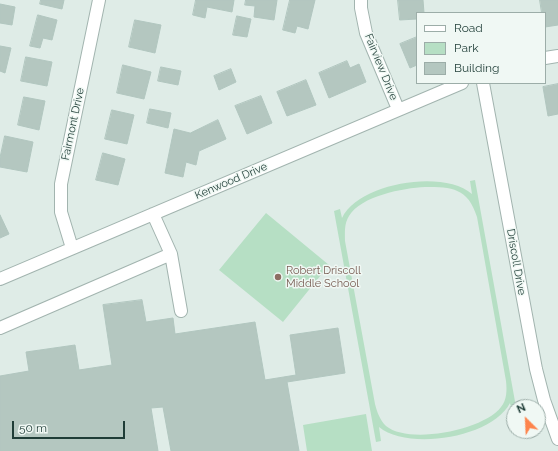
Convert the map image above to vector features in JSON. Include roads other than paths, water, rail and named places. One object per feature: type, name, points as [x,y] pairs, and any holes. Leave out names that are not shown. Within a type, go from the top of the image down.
[{"type":"street","name":"Fairmont Drive","points":[[72,248],[61,212],[61,184],[99,0]]},
{"type":"street","name":"Fairview Drive","points":[[361,0],[366,33],[398,109]]},
{"type":"street","points":[[546,58],[558,56]]},
{"type":"street","name":"Kenwood Drive","points":[[0,279],[460,84]]},
{"type":"street","name":"Driscoll Drive","points":[[484,84],[536,369],[544,400],[558,439]]},
{"type":"street","points":[[154,214],[171,254],[181,311]]},
{"type":"street","points":[[0,328],[171,254]]},
{"type":"place","name":"Robert Driscoll Middle School","points":[[278,277]]}]
